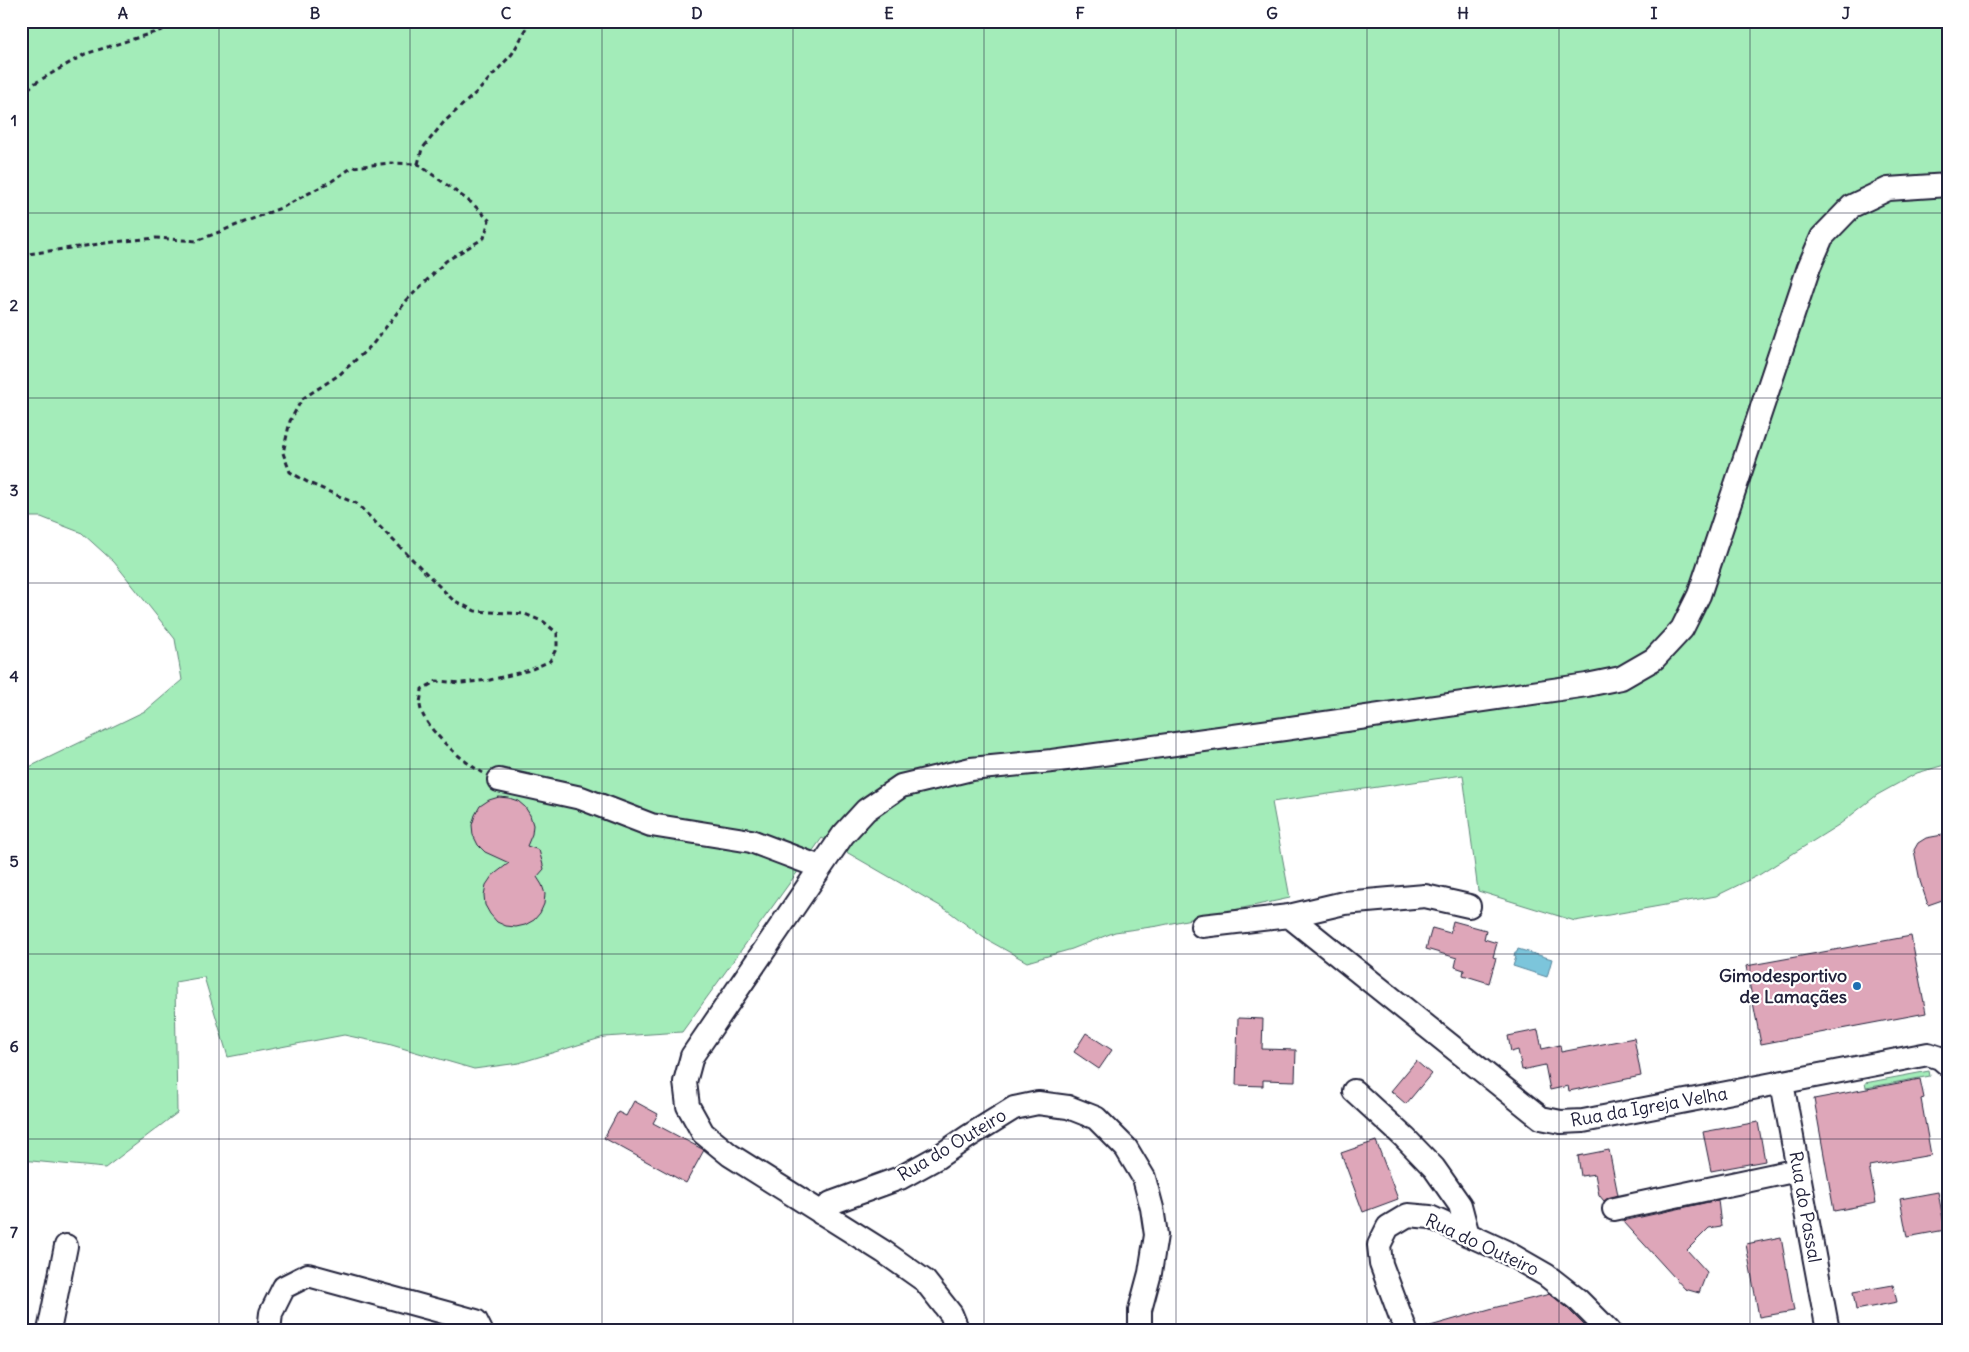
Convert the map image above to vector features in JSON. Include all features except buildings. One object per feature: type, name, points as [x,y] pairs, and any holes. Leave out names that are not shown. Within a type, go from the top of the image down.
[{"type":"street","points":[[958,1331],[951,1314],[924,1281],[884,1252],[730,1155],[703,1133],[688,1106],[684,1082],[692,1056],[843,835],[866,810],[901,786],[971,769],[1052,761],[1275,731],[1587,685],[1620,678],[1654,659],[1682,629],[1699,595],[1806,276],[1822,237],[1852,206],[1888,189],[1948,185]]},
{"type":"street","points":[[499,780],[581,798],[651,825],[751,841],[820,867]]},
{"type":"street","points":[[1202,926],[1289,916],[1344,903],[1425,896],[1468,906]]},
{"type":"street","name":"Rua da Igreja Velha","points":[[1289,916],[1541,1118],[1561,1122],[1584,1121],[1928,1054],[1940,1058],[1948,1065]]},
{"type":"street","name":"Rua do Passal","points":[[1782,1083],[1828,1331]]},
{"type":"street","points":[[1354,1091],[1405,1138],[1434,1168],[1460,1204],[1468,1234]]},
{"type":"street","name":"Rua do Outeiro","points":[[821,1213],[831,1203],[900,1178],[930,1162],[1014,1108],[1038,1104],[1068,1107],[1096,1118],[1126,1148],[1144,1178],[1152,1208],[1156,1235],[1150,1273],[1140,1310],[1140,1331]]},
{"type":"street","points":[[1614,1209],[1798,1170]]},
{"type":"street","name":"Rua do Outeiro","points":[[1406,1331],[1381,1264],[1379,1245],[1388,1227],[1408,1215],[1430,1217],[1506,1252],[1546,1275],[1578,1300],[1609,1331]]},
{"type":"street","points":[[50,1331],[66,1246]]},
{"type":"street","points":[[269,1331],[270,1313],[284,1287],[308,1275],[476,1321],[481,1331]]},
{"type":"path","points":[[21,95],[35,83],[85,54],[190,21]]},
{"type":"path","points":[[418,164],[422,149],[444,122],[480,89],[512,54],[531,21]]},
{"type":"path","points":[[21,255],[156,238],[196,241],[283,207],[332,181],[353,167],[389,163],[418,164],[473,204],[489,220],[484,238],[446,261],[406,300],[372,345],[339,374],[302,399],[290,421],[283,453],[290,472],[309,483],[357,504],[453,600],[475,611],[525,614],[544,622],[557,633],[557,648],[550,661],[530,670],[490,680],[461,683],[437,682],[422,690],[420,706],[428,724],[454,752],[473,768],[499,780]]},
{"type":"green space","points":[[21,21],[1948,21],[1948,764],[1917,773],[1877,795],[1840,824],[1759,875],[1716,896],[1575,921],[1478,891],[1463,775],[1272,802],[1290,898],[1158,926],[1115,932],[1072,949],[1027,962],[984,938],[947,910],[822,838],[682,1032],[604,1037],[519,1063],[474,1069],[388,1044],[344,1035],[228,1057],[204,977],[175,982],[177,1113],[105,1168],[21,1160],[21,771],[147,710],[182,680],[175,639],[114,562],[82,533],[41,517],[21,517]]},
{"type":"green space","points":[[1929,1071],[1930,1076],[1866,1088],[1865,1083]]},
{"type":"water","points":[[1518,949],[1552,959],[1547,977],[1513,966],[1516,957],[1514,956],[1515,952]]},
{"type":"place","name":"Gimodesportivo de Lamaçães","points":[[1857,986]]}]
